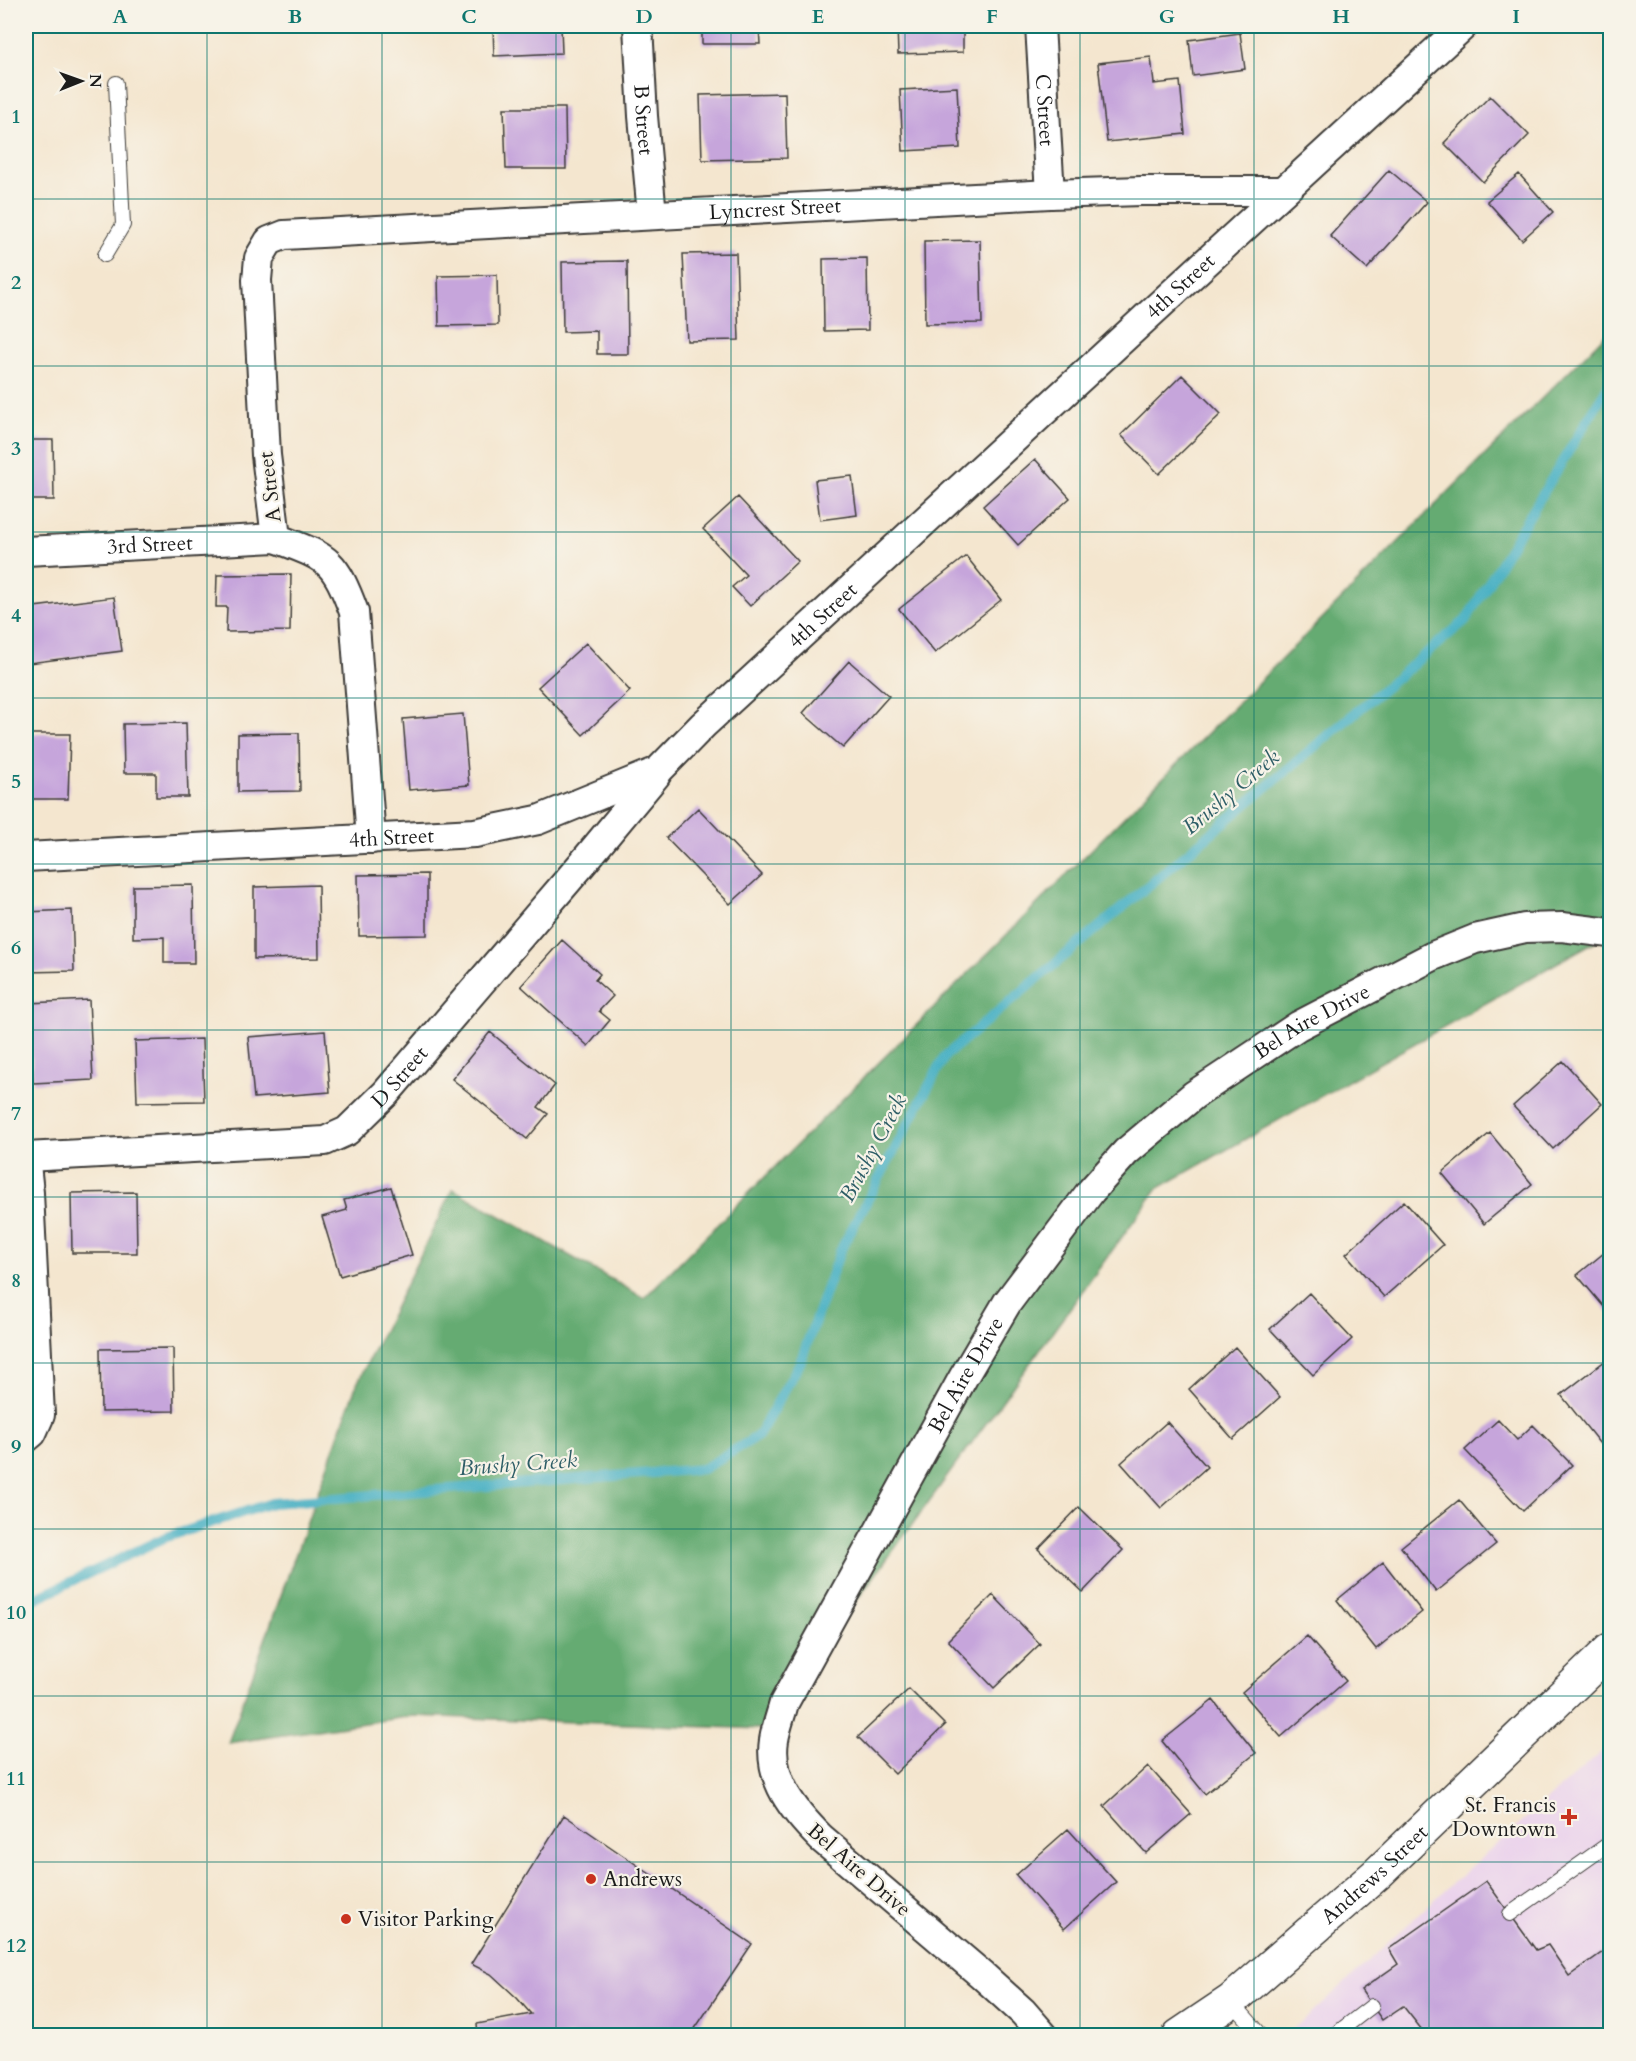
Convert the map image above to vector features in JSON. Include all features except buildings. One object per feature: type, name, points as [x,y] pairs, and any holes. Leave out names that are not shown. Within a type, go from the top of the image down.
[{"type":"street","name":"B Street","points":[[638,26],[652,215]]},
{"type":"street","name":"C Street","points":[[1040,26],[1050,194]]},
{"type":"street","name":"4th Street","points":[[26,857],[476,833],[538,820],[658,771],[703,725],[1463,26]]},
{"type":"street","name":"Lyncrest Street","points":[[269,241],[284,235],[1050,194],[1141,191],[1283,191]]},
{"type":"street","name":"A Street","points":[[269,241],[259,258],[257,280],[266,455],[276,538],[319,554],[332,566],[343,581],[354,612],[371,839]]},
{"type":"street","name":"3rd Street","points":[[26,551],[276,538]]},
{"type":"street","name":"D Street","points":[[26,1157],[325,1141],[347,1131],[386,1093],[582,864],[658,771]]},
{"type":"street","name":"Bel Aire Drive","points":[[1044,2036],[1023,2012],[982,1975],[821,1838],[800,1817],[778,1782],[775,1767],[774,1741],[784,1703],[964,1376],[1007,1303],[1091,1191],[1126,1152],[1194,1095],[1298,1026],[1433,956],[1475,939],[1525,928],[1562,927],[1611,933]]},
{"type":"street","points":[[26,1164],[40,1415],[32,1433],[26,1438]]},
{"type":"street","name":"Andrews Street","points":[[1179,2036],[1231,2001],[1378,1873],[1611,1650]]},
{"type":"lane","points":[[105,255],[123,225],[116,83]]},
{"type":"lane","points":[[1510,1914],[1611,1843]]},
{"type":"lane","points":[[1231,2001],[1262,2036]]},
{"type":"lane","points":[[1333,2036],[1372,2006]]},
{"type":"shaded area","name":"St. Francis Downtown","points":[[1610,1744],[1610,2035],[1284,2036],[1309,2016],[1445,1890]]},
{"type":"green space","points":[[1610,330],[1610,933],[1157,1189],[763,1729],[413,1716],[228,1743],[356,1386],[453,1189],[644,1298]]},
{"type":"waterway","name":"Brushy Creek","points":[[26,1603],[164,1538],[272,1503],[703,1469],[758,1436],[800,1363],[840,1251],[945,1056],[1466,620],[1610,383]]},
{"type":"place","name":"St. Francis Downtown","points":[[1569,1817]]},
{"type":"place","name":"Andrews","points":[[591,1879]]},
{"type":"place","name":"Visitor Parking","points":[[346,1919]]}]
